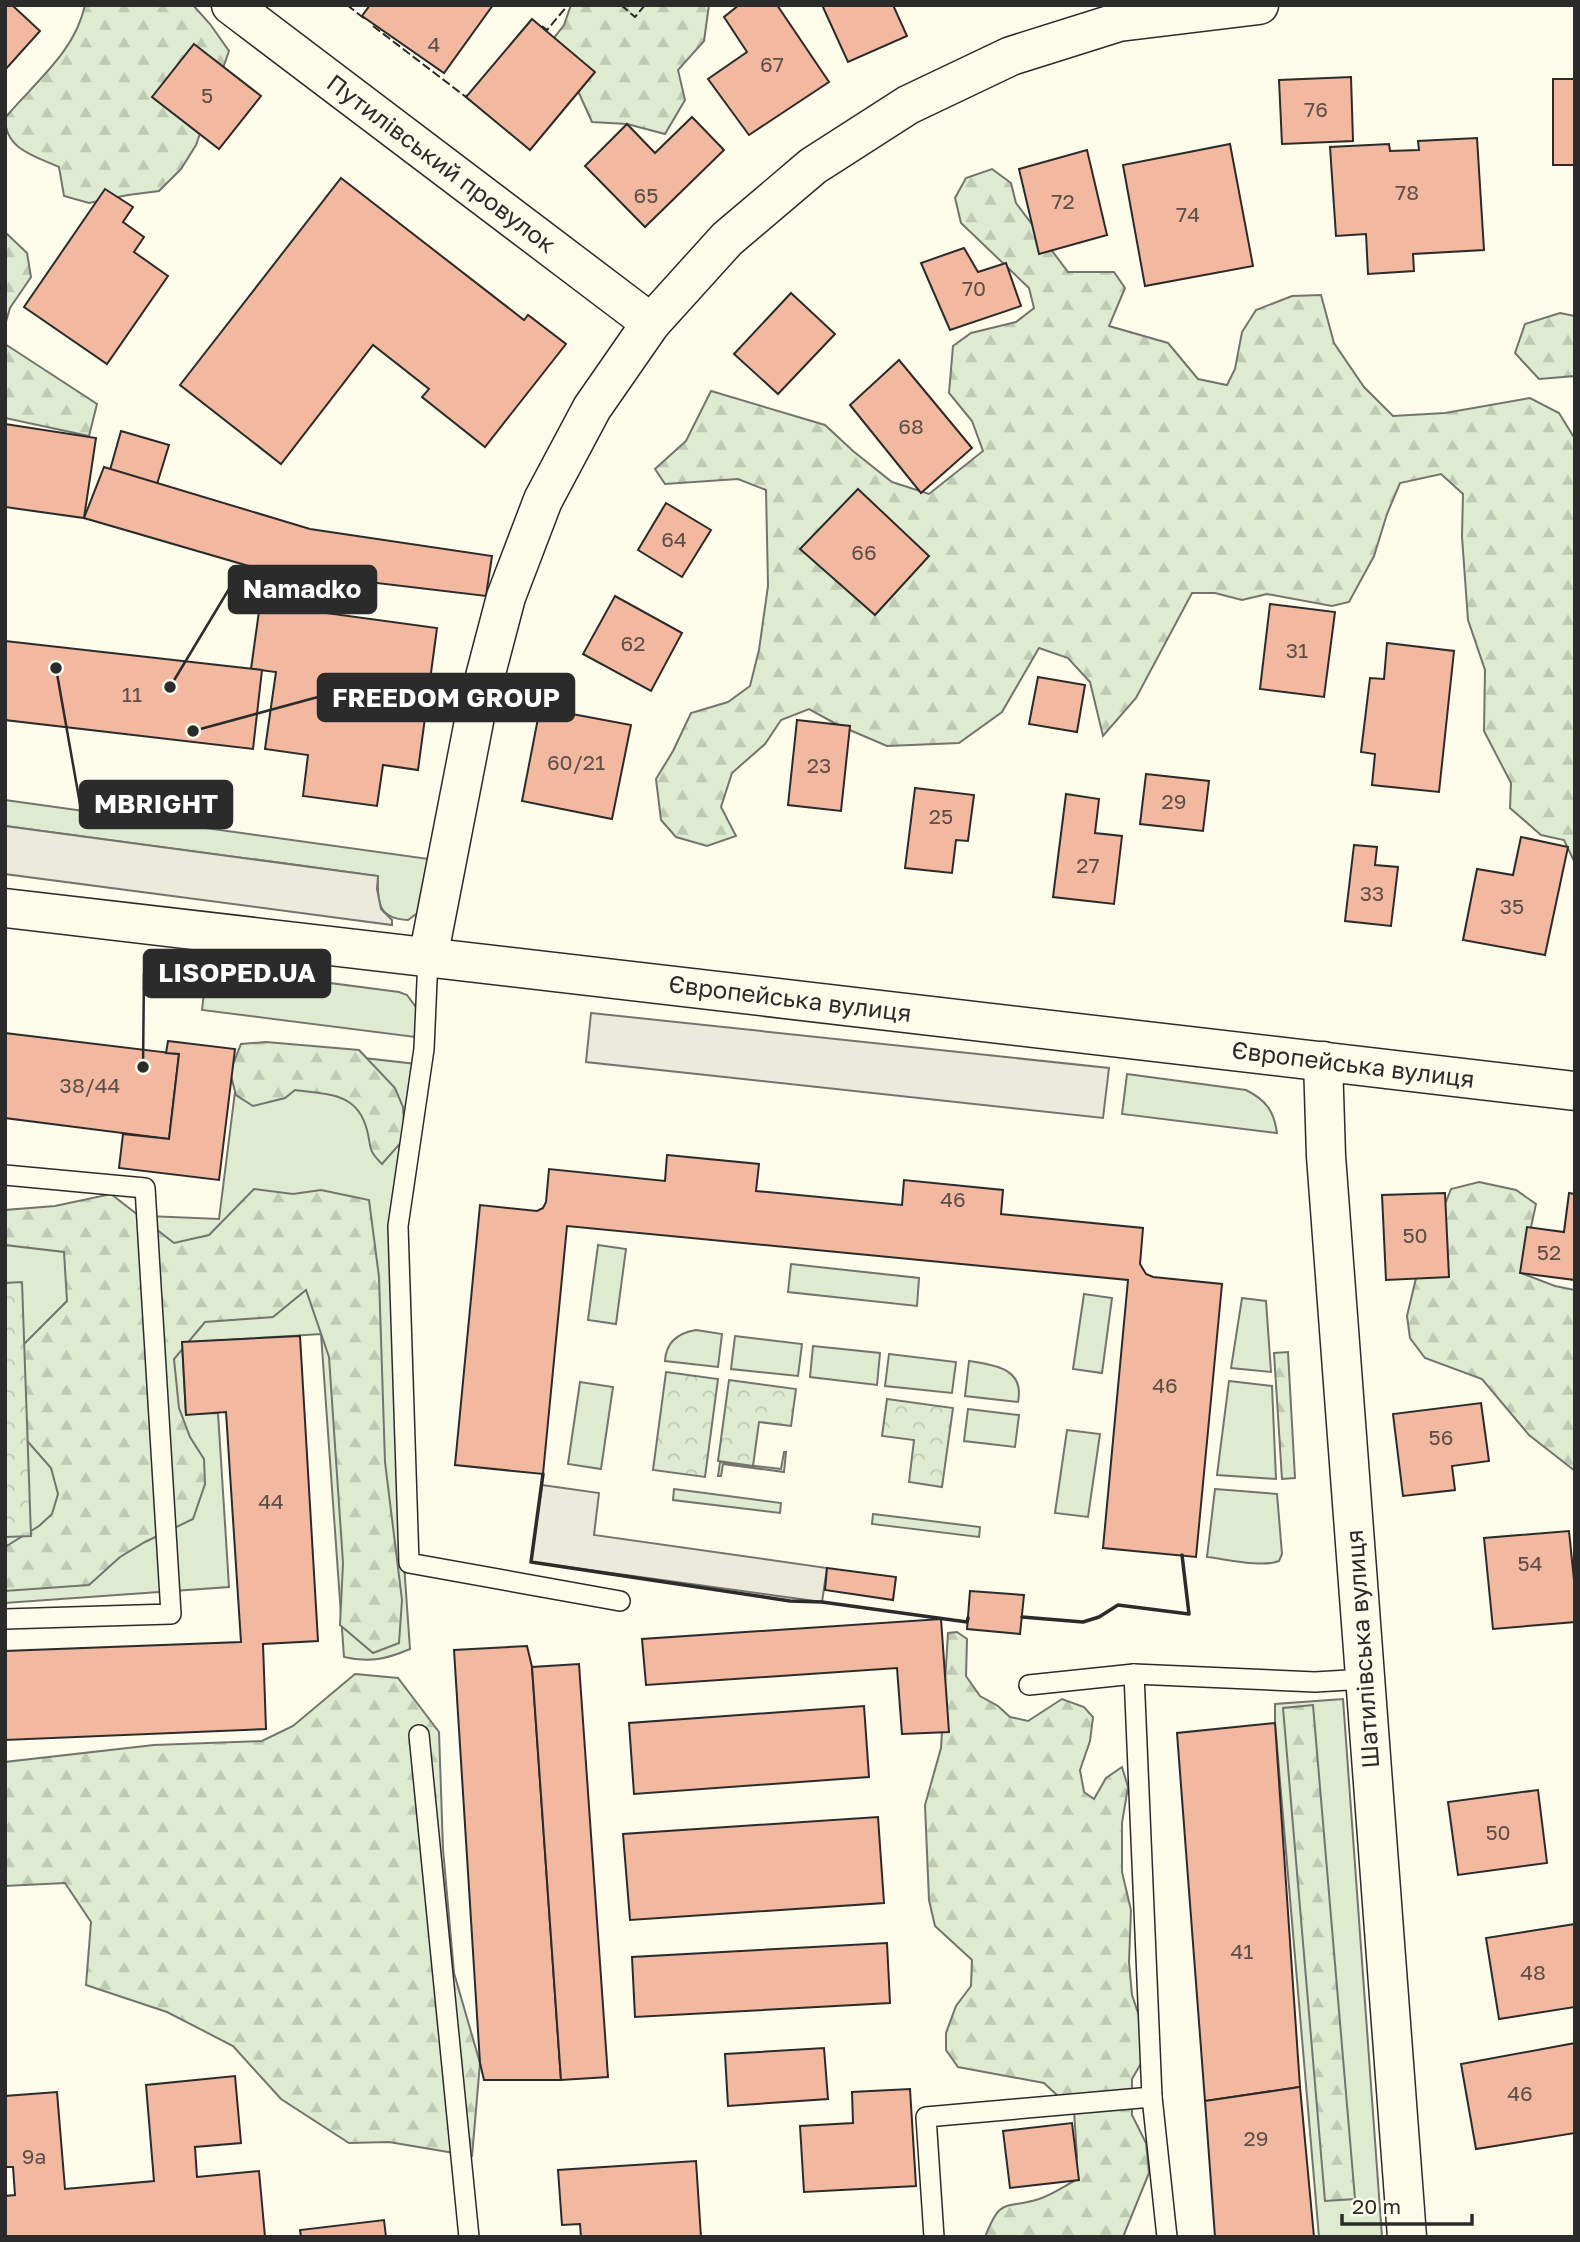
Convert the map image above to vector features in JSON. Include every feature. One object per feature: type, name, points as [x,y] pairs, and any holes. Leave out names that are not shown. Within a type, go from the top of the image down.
[{"type":"street","name":"Путилівський провулок","points":[[232,5],[651,323]]},
{"type":"street","points":[[428,958],[475,711],[506,597],[543,500],[592,408],[651,323],[727,239],[813,166],[908,104],[1011,56],[1117,14],[1258,5]]},
{"type":"street","name":"Європейська вулиця","points":[[5,908],[1575,1091]]},
{"type":"street","name":"Шатилівська вулиця","points":[[1323,1062],[1326,1156],[1407,2237]]},
{"type":"lane","points":[[428,958],[424,1049],[398,1226],[409,1563],[620,1601]]},
{"type":"lane","points":[[5,1175],[145,1188],[171,1614],[5,1619]]},
{"type":"lane","points":[[1029,1685],[1134,1674],[1315,1682],[1365,1679]]},
{"type":"lane","points":[[1134,1674],[1152,2097],[1167,2237]]},
{"type":"lane","points":[[419,1735],[469,2237]]},
{"type":"lane","points":[[934,2237],[926,2117],[1152,2097]]},
{"type":"green space","points":[[85,5],[193,5],[229,51],[196,145],[181,169],[159,191],[89,203],[64,196],[59,167],[23,150],[15,144],[6,129],[5,118],[63,52],[80,22]]},
{"type":"green space","points":[[571,5],[709,5],[704,41],[678,70],[685,100],[665,134],[627,124],[592,122],[554,38],[564,25]]},
{"type":"green space","points":[[992,169],[1011,183],[1016,203],[1068,272],[1114,272],[1125,288],[1109,326],[1168,343],[1198,379],[1227,385],[1235,369],[1242,332],[1256,310],[1292,296],[1321,295],[1334,343],[1364,387],[1393,416],[1445,413],[1530,398],[1559,413],[1575,439],[1575,863],[1564,840],[1541,835],[1510,808],[1511,783],[1484,731],[1485,670],[1468,620],[1462,537],[1463,494],[1441,474],[1400,483],[1374,556],[1349,602],[1332,606],[1267,594],[1242,600],[1215,593],[1192,593],[1136,698],[1103,736],[1090,682],[1068,658],[1039,648],[1002,712],[959,743],[887,746],[809,709],[781,720],[765,744],[732,773],[721,807],[736,836],[707,846],[676,837],[661,820],[656,779],[691,713],[728,702],[750,686],[759,650],[768,586],[766,490],[738,479],[665,484],[655,469],[686,441],[711,391],[825,425],[892,482],[929,494],[983,451],[972,421],[949,393],[953,346],[971,333],[1016,322],[1034,308],[1029,288],[961,223],[955,198],[966,178]]},
{"type":"green space","points":[[5,232],[27,253],[31,277],[10,308],[5,325]]},
{"type":"green space","points":[[1560,313],[1575,316],[1575,376],[1539,379],[1515,353],[1525,324]]},
{"type":"green space","points":[[5,344],[97,404],[89,436],[5,418]]},
{"type":"green space","points":[[5,800],[436,860],[419,912],[408,920],[398,919],[381,907],[378,876],[5,826]]},
{"type":"green space","points":[[207,967],[399,992],[407,995],[418,1010],[415,1037],[202,1010]]},
{"type":"green space","points":[[266,1042],[359,1050],[395,1088],[403,1107],[405,1138],[382,1164],[372,1152],[362,1118],[349,1102],[330,1095],[295,1090],[285,1098],[253,1106],[236,1095],[230,1072],[241,1044]]},
{"type":"green space","points":[[241,1044],[416,1064],[396,1197],[402,1536],[410,1649],[386,1658],[362,1660],[344,1657],[321,1334],[182,1343],[186,1414],[218,1413],[229,1587],[5,1603],[5,1210],[219,1219]]},
{"type":"green space","points":[[1127,1074],[1246,1090],[1268,1107],[1277,1133],[1122,1114]]},
{"type":"green space","points":[[1479,1182],[1516,1190],[1536,1204],[1521,1273],[1555,1286],[1575,1290],[1575,1471],[1529,1435],[1482,1379],[1425,1358],[1410,1338],[1407,1316],[1416,1278],[1451,1189]]},
{"type":"green space","points":[[254,1189],[293,1194],[321,1190],[369,1200],[379,1277],[385,1462],[402,1600],[399,1643],[373,1653],[340,1625],[343,1563],[329,1357],[306,1290],[273,1317],[205,1322],[174,1359],[179,1408],[190,1437],[204,1459],[205,1484],[193,1519],[120,1557],[89,1585],[5,1591],[5,1547],[39,1526],[52,1514],[58,1494],[51,1468],[15,1427],[5,1363],[67,1301],[64,1252],[5,1245],[5,1210],[55,1206],[111,1194],[174,1243],[209,1235]]},
{"type":"green space","points":[[598,1245],[626,1249],[616,1324],[588,1320]]},
{"type":"green space","points":[[791,1264],[919,1278],[917,1306],[788,1292]]},
{"type":"green space","points":[[22,1282],[31,1536],[5,1537],[5,1283]]},
{"type":"green space","points":[[1084,1294],[1112,1298],[1102,1373],[1073,1369]]},
{"type":"green space","points":[[1242,1298],[1266,1301],[1271,1372],[1231,1368]]},
{"type":"green space","points":[[696,1330],[722,1334],[718,1367],[665,1361],[674,1339]]},
{"type":"green space","points":[[735,1336],[802,1344],[798,1376],[731,1369]]},
{"type":"green space","points":[[813,1346],[880,1353],[877,1385],[810,1377]]},
{"type":"green space","points":[[1288,1352],[1295,1478],[1282,1479],[1274,1353]]},
{"type":"green space","points":[[889,1354],[956,1362],[952,1393],[885,1386]]},
{"type":"green space","points":[[969,1361],[988,1364],[1012,1375],[1019,1391],[1018,1402],[965,1396]]},
{"type":"green space","points":[[666,1372],[718,1379],[705,1477],[653,1470]]},
{"type":"green space","points":[[729,1380],[796,1389],[791,1426],[759,1422],[753,1466],[718,1461]]},
{"type":"green space","points":[[1229,1381],[1272,1386],[1276,1479],[1217,1475]]},
{"type":"green space","points":[[580,1382],[613,1387],[601,1469],[568,1464]]},
{"type":"green space","points":[[887,1399],[953,1408],[942,1487],[909,1482],[914,1440],[882,1436]]},
{"type":"green space","points":[[968,1409],[1019,1415],[1015,1447],[964,1441]]},
{"type":"green space","points":[[1067,1430],[1100,1434],[1088,1517],[1055,1513]]},
{"type":"green space","points":[[784,1452],[784,1472],[723,1464],[721,1476],[718,1476],[720,1462],[781,1469]]},
{"type":"green space","points":[[674,1489],[781,1503],[780,1513],[673,1500]]},
{"type":"green space","points":[[1215,1489],[1277,1494],[1282,1554],[1279,1561],[1254,1563],[1207,1557]]},
{"type":"green space","points":[[873,1514],[980,1527],[979,1537],[872,1524]]},
{"type":"green space","points":[[957,1632],[967,1639],[966,1676],[980,1696],[998,1706],[1010,1717],[1028,1721],[1062,1699],[1084,1707],[1093,1717],[1090,1741],[1080,1770],[1084,1792],[1094,1799],[1106,1778],[1122,1767],[1128,1787],[1122,1823],[1122,1872],[1131,1910],[1129,1962],[1132,1995],[1150,2048],[1132,2079],[1132,2115],[1146,2143],[1149,2173],[1123,2237],[985,2237],[1000,2210],[1043,2197],[1074,2181],[1077,2157],[1074,2111],[1044,2083],[958,2067],[946,2050],[946,2033],[956,2006],[971,1986],[972,1960],[935,1926],[929,1900],[925,1805],[941,1748],[948,1633]]},
{"type":"green space","points":[[355,1674],[398,1678],[439,1732],[443,1849],[454,1973],[480,2063],[472,2156],[389,2142],[349,2143],[281,2099],[233,2046],[167,2012],[86,1985],[91,1922],[65,1883],[5,1886],[5,1762],[154,1745],[262,1741],[293,1726]]},
{"type":"green space","points":[[1343,1699],[1382,2237],[1319,2237],[1275,1723],[1275,1704]]},
{"type":"green space","points":[[1313,1705],[1355,2199],[1325,2201],[1283,1708]]},
{"type":"shaded area","points":[[5,826],[378,876],[377,889],[381,909],[392,920],[392,925],[5,874]]},
{"type":"shaded area","points":[[591,1013],[1109,1068],[1103,1118],[586,1062]]},
{"type":"shaded area","points":[[542,1485],[599,1493],[594,1535],[827,1568],[822,1602],[531,1562]]},
{"type":"building","points":[[5,5],[12,5],[40,31],[5,70]]},
{"type":"building","points":[[370,5],[493,5],[444,73],[362,16]]},
{"type":"building","points":[[739,5],[777,5],[829,82],[749,135],[708,79],[747,52],[724,17]]},
{"type":"building","points":[[822,5],[893,5],[907,36],[848,62]]},
{"type":"building","points":[[532,19],[595,72],[530,150],[466,97]]},
{"type":"building","points":[[194,44],[261,96],[219,149],[152,97]]},
{"type":"building","points":[[1351,77],[1353,141],[1282,144],[1279,80]]},
{"type":"building","points":[[1553,79],[1575,79],[1575,165],[1553,165]]},
{"type":"building","points":[[692,117],[724,150],[645,227],[585,166],[627,124],[655,153]]},
{"type":"building","points":[[1477,138],[1484,250],[1413,254],[1414,271],[1368,274],[1366,234],[1336,236],[1330,147],[1389,144],[1390,151],[1419,150],[1418,141]]},
{"type":"building","points":[[1230,144],[1253,266],[1145,286],[1123,165]]},
{"type":"building","points":[[1087,150],[1107,235],[1039,254],[1019,169]]},
{"type":"building","points":[[341,178],[524,320],[528,315],[566,344],[485,447],[422,397],[429,389],[373,345],[281,464],[180,385]]},
{"type":"building","points":[[105,189],[133,207],[123,222],[144,237],[134,252],[168,276],[107,364],[24,307]]},
{"type":"building","points":[[964,248],[978,272],[1006,263],[1021,306],[950,330],[921,263]]},
{"type":"building","points":[[791,293],[835,334],[778,394],[734,354]]},
{"type":"building","points":[[899,360],[972,448],[921,493],[850,405]]},
{"type":"building","points":[[5,424],[96,438],[84,518],[5,507]]},
{"type":"building","points":[[121,431],[169,445],[157,484],[110,470]]},
{"type":"building","points":[[104,467],[310,529],[492,556],[486,596],[259,569],[84,518]]},
{"type":"building","points":[[858,489],[929,556],[875,615],[800,549]]},
{"type":"building","points":[[666,503],[711,530],[682,577],[638,550]]},
{"type":"building","points":[[615,596],[682,633],[651,691],[583,654]]},
{"type":"building","points":[[260,604],[437,628],[418,770],[383,765],[377,806],[303,796],[308,755],[265,749],[276,672],[251,669]]},
{"type":"building","points":[[1270,604],[1335,612],[1324,697],[1260,689]]},
{"type":"building","points":[[5,641],[262,670],[253,749],[5,720]]},
{"type":"building","points":[[1387,643],[1454,651],[1439,792],[1372,785],[1375,754],[1361,752],[1370,678],[1384,679]]},
{"type":"building","points":[[1038,677],[1085,685],[1077,732],[1029,724]]},
{"type":"building","points":[[540,708],[631,725],[612,819],[522,801]]},
{"type":"building","points":[[797,720],[850,726],[841,811],[788,805]]},
{"type":"building","points":[[1146,774],[1209,781],[1203,831],[1140,824]]},
{"type":"building","points":[[915,788],[974,795],[968,841],[956,840],[952,873],[905,868]]},
{"type":"building","points":[[1066,794],[1099,799],[1095,833],[1122,836],[1114,904],[1053,897]]},
{"type":"building","points":[[1521,837],[1568,847],[1545,955],[1463,940],[1477,869],[1513,875]]},
{"type":"building","points":[[1354,845],[1377,847],[1375,865],[1398,867],[1391,926],[1345,921]]},
{"type":"building","points":[[5,1033],[179,1054],[169,1139],[5,1118]]},
{"type":"building","points":[[168,1041],[235,1049],[219,1180],[119,1168],[123,1134],[169,1139],[179,1054],[166,1053]]},
{"type":"building","points":[[667,1155],[759,1164],[756,1191],[902,1205],[904,1180],[1003,1190],[1001,1214],[1143,1228],[1140,1264],[1146,1274],[1222,1284],[1196,1557],[1103,1548],[1128,1280],[567,1226],[543,1474],[455,1465],[480,1205],[537,1211],[543,1208],[549,1169],[665,1181]]},
{"type":"building","points":[[1445,1193],[1449,1277],[1386,1280],[1382,1195]]},
{"type":"building","points":[[1569,1193],[1575,1194],[1575,1280],[1520,1273],[1527,1227],[1564,1232]]},
{"type":"building","points":[[300,1336],[318,1641],[263,1644],[266,1729],[5,1740],[5,1651],[241,1642],[226,1412],[186,1415],[182,1342]]},
{"type":"building","points":[[1481,1403],[1489,1461],[1452,1466],[1455,1490],[1403,1496],[1393,1414]]},
{"type":"building","points":[[1569,1531],[1575,1590],[1575,1622],[1493,1629],[1484,1538]]},
{"type":"building","points":[[827,1568],[896,1577],[893,1600],[825,1590]]},
{"type":"building","points":[[970,1591],[1024,1595],[1020,1634],[967,1629]]},
{"type":"building","points":[[941,1619],[949,1732],[902,1734],[897,1668],[646,1685],[642,1639]]},
{"type":"building","points":[[527,1646],[532,1667],[561,2080],[484,2080],[480,2063],[454,1650]]},
{"type":"building","points":[[579,1664],[608,2077],[561,2080],[532,1667]]},
{"type":"building","points":[[864,1706],[869,1777],[634,1794],[629,1723]]},
{"type":"building","points":[[1275,1723],[1300,2087],[1205,2101],[1177,1733]]},
{"type":"building","points":[[1538,1790],[1547,1863],[1458,1875],[1448,1802]]},
{"type":"building","points":[[878,1817],[884,1903],[630,1920],[623,1834]]},
{"type":"building","points":[[1575,1924],[1575,2007],[1499,2019],[1486,1938]]},
{"type":"building","points":[[887,1943],[890,2003],[635,2017],[632,1957]]},
{"type":"building","points":[[1575,2043],[1575,2133],[1476,2149],[1461,2064]]},
{"type":"building","points":[[824,2048],[828,2099],[728,2106],[725,2054]]},
{"type":"building","points":[[235,2076],[241,2143],[195,2147],[197,2177],[259,2171],[265,2237],[5,2237],[5,2196],[15,2195],[13,2167],[5,2167],[5,2096],[57,2092],[65,2189],[154,2181],[146,2085]]},
{"type":"building","points":[[1300,2087],[1314,2237],[1215,2237],[1205,2101]]},
{"type":"building","points":[[910,2089],[916,2186],[804,2192],[800,2126],[853,2123],[852,2092]]},
{"type":"building","points":[[1072,2123],[1079,2180],[1010,2188],[1003,2131]]},
{"type":"building","points":[[696,2161],[701,2237],[581,2237],[580,2224],[562,2225],[558,2170]]},
{"type":"building","points":[[384,2220],[386,2237],[301,2237],[300,2230]]},
{"type":"fence","points":[[347,5],[365,19]]},
{"type":"fence","points":[[542,26],[547,30],[568,5]]},
{"type":"fence","points":[[621,5],[635,17],[645,5]]},
{"type":"fence","points":[[373,26],[466,97],[467,95]]},
{"type":"wall","points":[[543,1474],[531,1562],[790,1601],[822,1602],[967,1622],[968,1618]]},
{"type":"wall","points":[[1022,1617],[1083,1622],[1099,1617],[1118,1605],[1189,1614],[1182,1555]]},
{"type":"place","name":"MBRIGHT","points":[[56,668]]},
{"type":"place","name":"Namadko","points":[[170,687]]},
{"type":"place","name":"FREEDOM GROUP","points":[[193,731]]},
{"type":"place","name":"LISOPED.UA","points":[[143,1067]]}]
